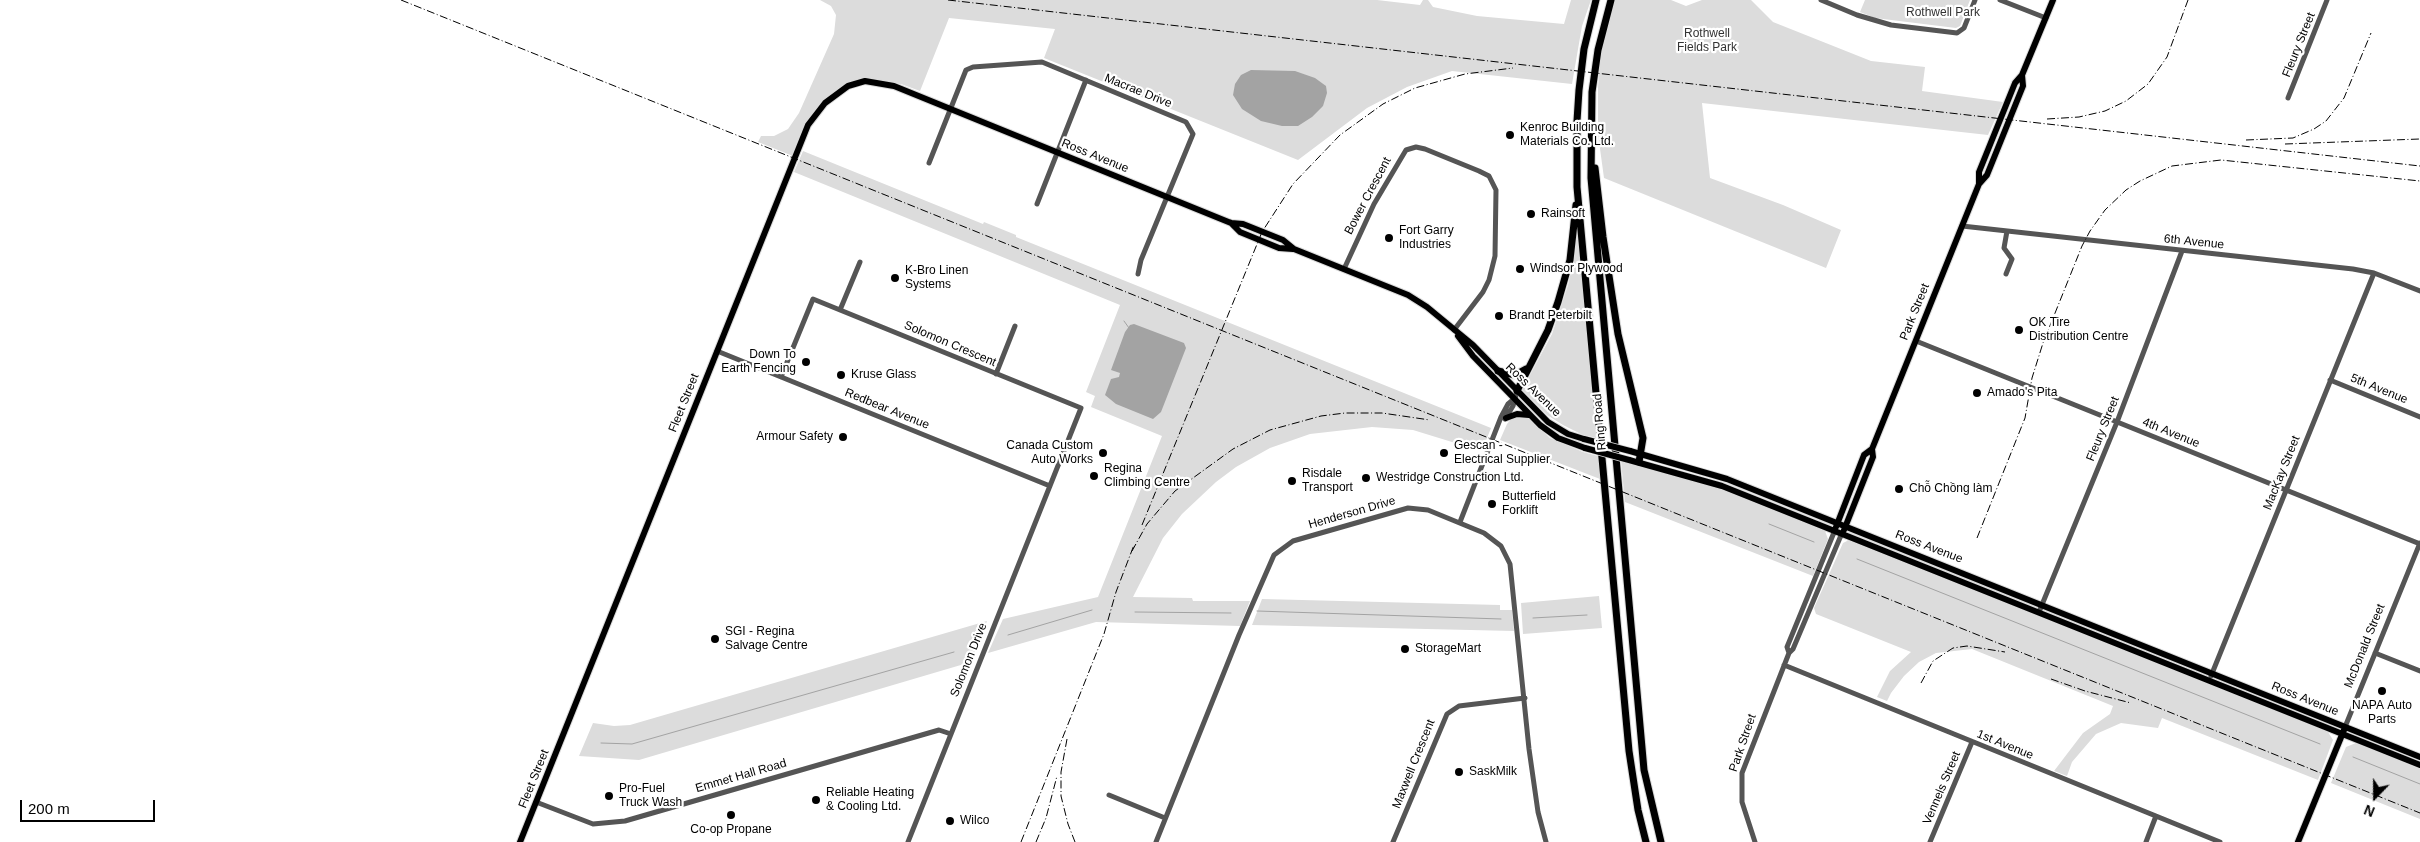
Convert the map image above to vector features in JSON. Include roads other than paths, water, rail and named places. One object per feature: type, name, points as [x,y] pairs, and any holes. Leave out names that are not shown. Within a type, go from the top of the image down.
[{"type":"highway","name":"Ring Road","points":[[1596,0],[1584,49],[1579,90],[1576,138],[1578,187],[1629,751],[1638,810],[1646,842]]},
{"type":"highway","name":"Ring Road","points":[[1610,0],[1598,50],[1592,92],[1591,178],[1644,770],[1661,842]]},
{"type":"highway","points":[[1590,135],[1610,286],[1625,368],[1643,438],[1642,454],[1639,462]]},
{"type":"highway","points":[[1517,391],[1548,330],[1566,279],[1578,187]]},
{"type":"highway","points":[[1498,371],[1515,375],[1528,367]]},
{"type":"main road","name":"Park Street","points":[[1842,533],[1873,457],[1872,449],[1979,184],[1979,172],[2015,83],[2022,75],[2053,0]]},
{"type":"main road","name":"Fleet Street","points":[[520,842],[808,126],[825,103],[848,86],[865,82],[894,86],[950,110]]},
{"type":"main road","name":"Ross Avenue","points":[[950,110],[1232,223],[1243,224],[1283,240],[1294,249],[1417,300],[1473,345],[1548,422],[1568,434],[1726,478],[2420,757]]},
{"type":"main road","name":"Ross Avenue","points":[[1454,330],[1467,350],[1529,415],[1558,438],[1585,448],[1722,486],[2420,765]]},
{"type":"main road","points":[[1503,420],[1517,414],[1529,415]]},
{"type":"main road","name":"Park Street","points":[[1835,530],[1864,455],[1872,449]]},
{"type":"main road","name":"McDonald Street","points":[[2298,842],[2345,727]]},
{"type":"street","points":[[1824,1],[1857,15],[1891,25],[1956,33],[1964,28],[1976,0]]},
{"type":"street","points":[[2000,0],[2046,18]]},
{"type":"street","name":"Fleury Street","points":[[2288,98],[2327,0]]},
{"type":"street","name":"Macrae Drive","points":[[929,163],[966,70],[973,67],[1042,62],[1186,122],[1193,134],[1141,260],[1138,274]]},
{"type":"street","points":[[1037,204],[1086,80]]},
{"type":"street","name":"Bower Crescent","points":[[1344,269],[1374,204],[1406,150],[1416,147],[1426,149],[1489,176],[1496,190],[1495,256],[1489,280],[1454,330]]},
{"type":"street","name":"6th Avenue","points":[[1962,226],[2374,273],[2420,291]]},
{"type":"street","points":[[2006,274],[2012,259],[2004,248],[2007,231]]},
{"type":"street","name":"Fleury Street","points":[[2039,612],[2117,422],[2182,251]]},
{"type":"street","points":[[840,310],[860,262]]},
{"type":"street","name":"MacKay Street","points":[[2209,681],[2374,273]]},
{"type":"street","name":"Solomon Crescent","points":[[781,377],[813,299],[1080,408],[1050,486]]},
{"type":"street","points":[[996,374],[1015,326]]},
{"type":"street","name":"4th Avenue","points":[[1916,341],[2420,543]]},
{"type":"street","name":"Redbear Avenue","points":[[717,351],[1050,486]]},
{"type":"street","name":"5th Avenue","points":[[2330,380],[2420,417]]},
{"type":"street","points":[[1460,522],[1508,404],[1514,399],[1517,391]]},
{"type":"street","name":"Solomon Drive","points":[[908,842],[1050,486]]},
{"type":"street","name":"Henderson Drive","points":[[1156,842],[1239,634],[1274,555],[1293,541],[1400,509],[1417,508],[1460,522],[1494,539],[1501,546],[1510,564],[1532,772],[1546,842]]},
{"type":"street","name":"Park Street","points":[[1789,653],[1787,647],[1835,530]]},
{"type":"street","name":"Park Street","points":[[1755,842],[1742,802],[1742,773],[1789,653],[1793,649],[1842,533]]},
{"type":"street","name":"McDonald Street","points":[[2345,727],[2420,543]]},
{"type":"street","points":[[2375,652],[2420,671]]},
{"type":"street","name":"1st Avenue","points":[[1784,665],[2220,842]]},
{"type":"street","name":"Maxwell Crescent","points":[[1393,842],[1441,723],[1447,714],[1459,706],[1525,698]]},
{"type":"street","name":"Emmet Hall Road","points":[[536,802],[593,824],[625,821],[939,730],[951,734]]},
{"type":"street","name":"Vennels Street","points":[[1930,842],[1972,742]]},
{"type":"street","points":[[1109,795],[1165,818]]},
{"type":"street","points":[[2146,842],[2156,816]]},
{"type":"waterway","points":[[1124,321],[1129,328]]},
{"type":"waterway","points":[[1769,524],[1814,542]]},
{"type":"waterway","points":[[1857,559],[2320,744]]},
{"type":"waterway","points":[[1008,635],[1092,610]]},
{"type":"waterway","points":[[1257,611],[1501,619]]},
{"type":"waterway","points":[[1135,612],[1231,613]]},
{"type":"waterway","points":[[1533,618],[1587,615]]},
{"type":"waterway","points":[[601,743],[632,744],[954,652]]},
{"type":"waterway","points":[[2353,757],[2420,784]]},
{"type":"railway","points":[[401,0],[2420,813]]},
{"type":"railway","points":[[948,0],[2420,166]]},
{"type":"railway","points":[[2047,119],[2079,117],[2105,111],[2126,101],[2148,84],[2167,57],[2188,0]]},
{"type":"railway","points":[[2246,140],[2293,138],[2314,129],[2326,121],[2344,98],[2371,33]]},
{"type":"railway","points":[[1142,525],[1262,232],[1293,184],[1340,135],[1383,104],[1415,88],[1465,74],[1513,68]]},
{"type":"railway","points":[[2285,144],[2420,139]]},
{"type":"railway","points":[[1977,538],[2025,418],[2032,378],[2043,343],[2082,246],[2105,210],[2126,190],[2140,181],[2172,166],[2221,160],[2420,181]]},
{"type":"railway","points":[[1132,551],[1147,524],[1175,491],[1233,449],[1270,430],[1321,416],[1345,413],[1382,413],[1430,420]]},
{"type":"railway","points":[[1021,842],[1104,634],[1116,592],[1134,545]]},
{"type":"railway","points":[[1921,683],[1933,661],[1953,648],[1967,646],[2005,652]]},
{"type":"railway","points":[[2051,679],[2085,691],[2131,703]]},
{"type":"railway","points":[[1067,739],[1061,772],[1061,796],[1075,842]]},
{"type":"railway","points":[[1036,842],[1046,818],[1057,776]]},
{"type":"place","name":"Kenroc Building Materials Co. Ltd.","points":[[1510,135]]},
{"type":"place","name":"Rainsoft","points":[[1531,214]]},
{"type":"place","name":"Fort Garry Industries","points":[[1389,238]]},
{"type":"place","name":"Windsor Plywood","points":[[1520,269]]},
{"type":"place","name":"K-Bro Linen Systems","points":[[895,278]]},
{"type":"place","name":"Brandt Peterbilt","points":[[1499,316]]},
{"type":"place","name":"OK Tire Distribution Centre","points":[[2019,330]]},
{"type":"place","name":"Down To Earth Fencing","points":[[806,362]]},
{"type":"place","name":"Kruse Glass","points":[[841,375]]},
{"type":"place","name":"Amado's Pita","points":[[1977,393]]},
{"type":"place","name":"Armour Safety","points":[[843,437]]},
{"type":"place","name":"Canada Custom Auto Works","points":[[1103,453]]},
{"type":"place","name":"Gescan - Electrical Supplier","points":[[1444,453]]},
{"type":"place","name":"Regina Climbing Centre","points":[[1094,476]]},
{"type":"place","name":"Westridge Construction Ltd.","points":[[1366,478]]},
{"type":"place","name":"Risdale Transport","points":[[1292,481]]},
{"type":"place","name":"Chỗ Chồng làm","points":[[1899,489]]},
{"type":"place","name":"Butterfield Forklift","points":[[1492,504]]},
{"type":"place","name":"SGI - Regina Salvage Centre","points":[[715,639]]},
{"type":"place","name":"StorageMart","points":[[1405,649]]},
{"type":"place","name":"NAPA Auto Parts","points":[[2382,691]]},
{"type":"place","name":"SaskMilk","points":[[1459,772]]},
{"type":"place","name":"Pro-Fuel Truck Wash","points":[[609,796]]},
{"type":"place","name":"Reliable Heating & Cooling Ltd.","points":[[816,800]]},
{"type":"place","name":"Co-op Propane","points":[[731,815]]},
{"type":"place","name":"Wilco","points":[[950,821]]},
{"type":"park label","name":"Rothwell Park","points":[[1943,13]]},
{"type":"park label","name":"Rothwell Fields Park","points":[[1707,41]]}]
